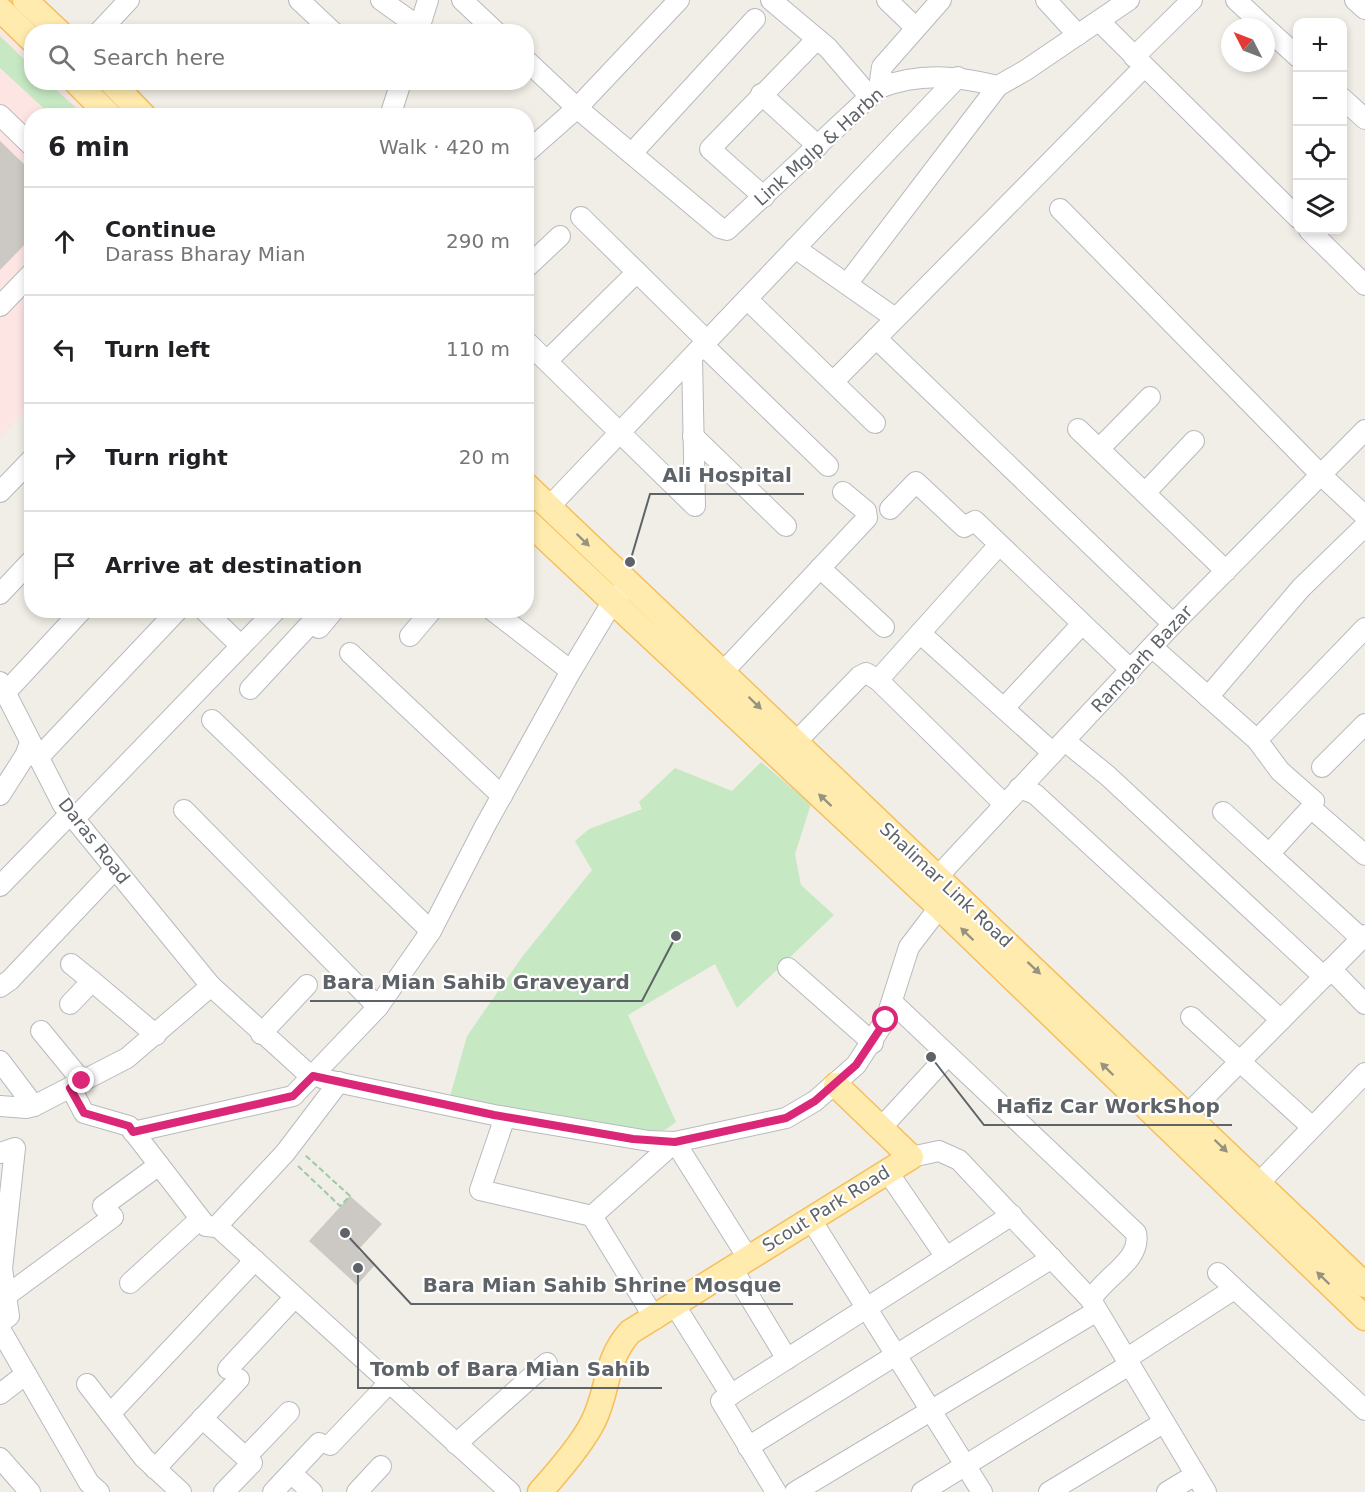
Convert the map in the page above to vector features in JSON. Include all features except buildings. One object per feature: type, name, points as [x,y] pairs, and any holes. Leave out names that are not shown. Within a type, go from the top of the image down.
[{"type":"main road","points":[[25,0],[50,24]]},
{"type":"main road","points":[[0,9],[24,32]]},
{"type":"main road","points":[[84,90],[102,108]]},
{"type":"main road","points":[[119,90],[136,108]]},
{"type":"main road","name":"Shalimar Link Road","points":[[534,492],[621,592],[938,892],[1188,1114],[1365,1285]]},
{"type":"main road","name":"Shalimar Link Road","points":[[534,526],[723,672],[795,743],[938,892],[1365,1318]]},
{"type":"main road","name":"Scout Park Road","points":[[540,1492],[594,1421],[618,1346],[630,1332],[655,1319],[674,1304],[911,1156],[836,1085]]},
{"type":"street","points":[[106,24],[129,0]]},
{"type":"street","points":[[299,0],[324,24]]},
{"type":"street","points":[[381,0],[412,24]]},
{"type":"street","points":[[420,24],[428,0]]},
{"type":"street","points":[[462,0],[488,24]]},
{"type":"street","points":[[534,146],[577,108],[679,0]]},
{"type":"street","points":[[771,0],[875,93],[882,67],[941,0]]},
{"type":"street","points":[[887,0],[915,27]]},
{"type":"street","points":[[1046,0],[1078,35]]},
{"type":"street","points":[[847,284],[998,86],[1129,0]]},
{"type":"street","points":[[833,382],[1139,62],[1192,0]]},
{"type":"street","points":[[1236,0],[1255,18]]},
{"type":"street","points":[[1356,0],[1365,9]]},
{"type":"street","points":[[633,152],[755,19]]},
{"type":"street","points":[[1099,21],[1293,213]]},
{"type":"street","points":[[1275,36],[1293,52]]},
{"type":"street","points":[[764,197],[710,149],[817,39]]},
{"type":"street","name":"Link Mglp & Harbn","points":[[534,68],[577,108],[633,152],[720,228],[727,230],[875,93],[900,80],[958,77],[998,86]]},
{"type":"street","points":[[549,507],[958,77]]},
{"type":"street","points":[[391,108],[394,90]]},
{"type":"street","points":[[761,94],[818,146]]},
{"type":"street","points":[[1347,103],[1365,119]]},
{"type":"street","points":[[0,115],[24,138]]},
{"type":"street","points":[[1060,209],[1321,475],[1365,516]]},
{"type":"street","points":[[581,217],[637,272],[701,348],[828,466]]},
{"type":"street","points":[[1313,234],[1365,285]]},
{"type":"street","points":[[534,260],[560,236]]},
{"type":"street","points":[[795,248],[895,318]]},
{"type":"street","points":[[547,362],[637,272]]},
{"type":"street","points":[[0,306],[24,281]]},
{"type":"street","points":[[747,299],[875,423]]},
{"type":"street","points":[[876,338],[1173,624]]},
{"type":"street","points":[[534,349],[695,506],[693,436],[701,348]]},
{"type":"street","points":[[1099,449],[1150,397]]},
{"type":"street","points":[[1078,429],[1226,571]]},
{"type":"street","name":"Ramgarh Bazar","points":[[675,1142],[786,1118],[836,1085],[856,1065],[873,1043],[893,1003],[909,947],[938,892],[1004,804],[1173,624],[1365,430]]},
{"type":"street","points":[[693,436],[786,526]]},
{"type":"street","points":[[1145,493],[1194,441]]},
{"type":"street","points":[[0,492],[24,467]]},
{"type":"street","points":[[890,509],[916,482],[964,527],[973,520],[1131,670]]},
{"type":"street","points":[[723,672],[869,514],[843,492]]},
{"type":"street","points":[[1208,697],[1301,588],[1365,526]]},
{"type":"street","points":[[878,680],[999,545]]},
{"type":"street","points":[[0,594],[24,568]]},
{"type":"street","points":[[820,568],[884,627]]},
{"type":"street","points":[[130,1283],[209,1222],[289,1149],[326,1079],[430,931],[571,671],[621,592]]},
{"type":"street","points":[[3,687],[74,618]]},
{"type":"street","points":[[0,795],[25,756],[34,751],[169,618]]},
{"type":"street","points":[[212,618],[241,646]]},
{"type":"street","points":[[4,873],[72,817],[268,618]]},
{"type":"street","points":[[250,689],[313,621],[319,628],[327,618]]},
{"type":"street","points":[[410,636],[425,618]]},
{"type":"street","points":[[502,618],[571,671]]},
{"type":"street","points":[[1004,708],[1082,624]]},
{"type":"street","points":[[1257,740],[1365,628]]},
{"type":"street","points":[[920,633],[1004,708],[1059,747],[1108,776],[1365,1004]]},
{"type":"street","points":[[1152,648],[1257,740],[1280,771],[1314,801],[1311,808],[1269,854]]},
{"type":"street","points":[[350,653],[502,796]]},
{"type":"street","points":[[795,743],[860,676],[866,673],[878,680],[1004,804]]},
{"type":"street","name":"Daras Road","points":[[3,687],[34,751],[72,817],[114,870],[211,986],[261,1034],[326,1079]]},
{"type":"street","points":[[212,720],[430,931]]},
{"type":"street","points":[[1322,767],[1365,724]]},
{"type":"street","points":[[1019,788],[1035,794],[1281,1020]]},
{"type":"street","points":[[1311,808],[1365,855]]},
{"type":"street","points":[[184,810],[378,1007]]},
{"type":"street","points":[[1188,1114],[1363,937],[1223,812]]},
{"type":"street","points":[[0,987],[10,980],[114,870]]},
{"type":"street","points":[[71,964],[156,1035]]},
{"type":"street","points":[[788,968],[873,1043]]},
{"type":"street","points":[[70,1004],[92,981]]},
{"type":"street","points":[[261,1034],[307,985]]},
{"type":"street","points":[[0,1106],[27,1108],[34,1106],[126,1058],[156,1035],[211,986]]},
{"type":"street","points":[[795,1492],[931,1411],[1094,1305],[1102,1283],[1136,1251],[1138,1242],[1136,1233],[893,1003]]},
{"type":"street","points":[[1191,1017],[1312,1128]]},
{"type":"street","points":[[41,1031],[76,1085],[84,1113],[129,1126],[159,1165],[209,1222],[255,1260],[510,1492]]},
{"type":"street","points":[[880,1129],[948,1055]]},
{"type":"street","points":[[0,1061],[34,1106]]},
{"type":"street","points":[[1259,1183],[1365,1073]]},
{"type":"street","points":[[133,1132],[293,1096],[326,1079],[505,1117],[633,1139],[675,1142]]},
{"type":"street","points":[[505,1117],[480,1190],[592,1215],[655,1319]]},
{"type":"street","points":[[592,1215],[675,1142]]},
{"type":"street","points":[[675,1142],[740,1263],[787,1359]]},
{"type":"street","points":[[0,1153],[15,1148],[2,1269],[9,1316],[0,1323]]},
{"type":"street","points":[[911,1156],[939,1151],[959,1160],[1094,1305],[1206,1492]]},
{"type":"street","points":[[6,1296],[112,1217],[103,1206],[159,1165]]},
{"type":"street","points":[[887,1170],[946,1257]]},
{"type":"street","points":[[776,1492],[721,1401],[1012,1215]]},
{"type":"street","points":[[810,1218],[982,1492]]},
{"type":"street","points":[[748,1447],[1052,1258]]},
{"type":"street","points":[[110,1414],[255,1260]]},
{"type":"street","points":[[1218,1273],[1365,1410]]},
{"type":"street","points":[[922,1492],[1127,1362],[1234,1289]]},
{"type":"street","points":[[155,1469],[202,1418],[233,1374],[295,1297]]},
{"type":"street","points":[[674,1304],[731,1395]]},
{"type":"street","points":[[0,1329],[89,1483],[99,1492]]},
{"type":"street","points":[[456,1444],[547,1364]]},
{"type":"street","points":[[0,1394],[26,1374]]},
{"type":"street","points":[[273,1492],[389,1383]]},
{"type":"street","points":[[87,1384],[155,1469],[181,1492]]},
{"type":"street","points":[[246,1457],[289,1412]]},
{"type":"street","points":[[202,1418],[252,1463],[224,1492]]},
{"type":"street","points":[[1049,1492],[1163,1423]]},
{"type":"street","points":[[0,1458],[30,1492]]},
{"type":"street","points":[[357,1492],[381,1466]]},
{"type":"street","points":[[291,1473],[312,1492]]},
{"type":"street","points":[[1167,1492],[1195,1475]]},
{"type":"path","points":[[289,1149],[350,1196],[340,1206],[289,1149]]},
{"type":"shaded area","points":[[0,30],[24,53],[24,90],[63,90],[82,108],[24,108],[24,411],[0,437]]},
{"type":"green space","points":[[0,36],[24,59],[24,90],[57,90],[76,108],[43,108],[0,68]]},
{"type":"green space","points":[[761,762],[811,804],[795,854],[801,885],[834,915],[737,1008],[715,964],[628,1015],[676,1122],[665,1130],[642,1133],[449,1100],[467,1036],[522,957],[592,870],[575,841],[589,829],[642,809],[639,802],[675,768],[732,791]]},
{"type":"place","name":"Ali Hospital","points":[[630,562]]},
{"type":"place","name":"Bara Mian Sahib Graveyard","points":[[676,936]]},
{"type":"place","name":"Hafiz Car WorkShop","points":[[931,1057]]},
{"type":"place","name":"Bara Mian Sahib Shrine Mosque","points":[[345,1233]]},
{"type":"place","name":"Tomb of Bara Mian Sahib","points":[[358,1268]]},
{"type":"route","points":[[82,1081],[70,1088],[84,1113],[129,1126],[133,1132],[293,1096],[313,1076],[494,1115],[633,1139],[675,1142],[786,1118],[836,1085],[873,1043],[886,1020]]}]
